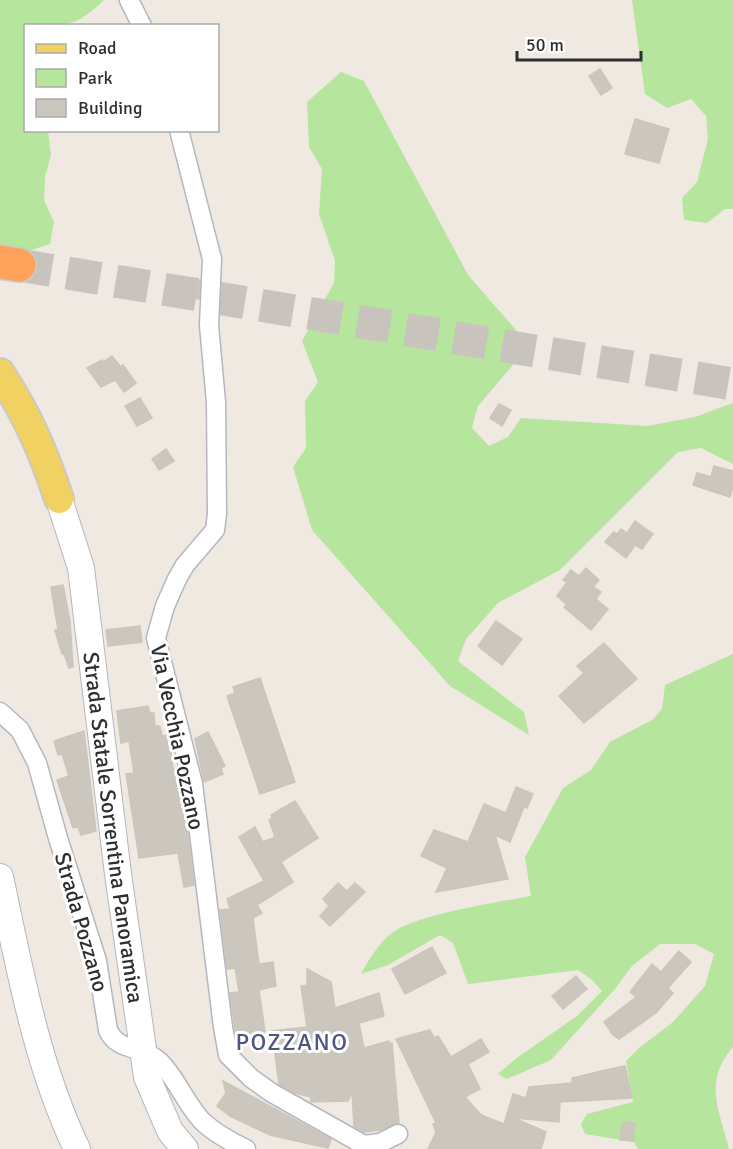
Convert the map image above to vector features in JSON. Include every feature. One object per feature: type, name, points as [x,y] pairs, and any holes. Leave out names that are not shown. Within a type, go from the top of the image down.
[{"type":"main road","points":[[0,373],[38,439],[59,499]]},
{"type":"main road","points":[[0,401],[19,429],[59,499]]},
{"type":"main road","name":"Strada Statale Sorrentina Panoramica","points":[[59,499],[81,568],[118,874],[147,1077],[170,1131],[184,1149]]},
{"type":"main road","points":[[0,877],[29,1011],[47,1079],[77,1149]]},
{"type":"street","points":[[129,0],[141,24]]},
{"type":"street","name":"Via Vecchia Pozzano","points":[[180,132],[212,259],[208,325],[216,402],[217,514],[215,530],[185,565],[177,579],[165,606],[156,638],[193,784],[223,1028],[228,1055],[251,1078],[272,1093],[365,1147]]},
{"type":"street","name":"Strada Pozzano","points":[[0,712],[20,730],[37,763],[97,961],[110,1037],[120,1045],[131,1046],[159,1061],[203,1121],[230,1142],[246,1149]]},
{"type":"street","points":[[365,1147],[398,1134]]},
{"type":"green space","points":[[0,0],[104,0],[85,16],[68,24],[24,24],[24,132],[48,132],[51,155],[45,177],[44,200],[54,222],[50,244],[28,251],[0,247]]},
{"type":"green space","points":[[632,0],[733,0],[733,209],[725,209],[707,223],[684,220],[682,198],[697,182],[708,139],[706,116],[691,99],[667,108],[645,94]]},
{"type":"green space","points":[[341,72],[364,81],[468,275],[516,330],[523,353],[478,406],[472,428],[489,446],[508,437],[521,418],[647,426],[695,417],[733,403],[733,464],[701,448],[678,452],[560,570],[498,603],[466,639],[458,661],[524,712],[529,735],[450,686],[312,530],[293,467],[306,448],[305,401],[318,382],[302,341],[334,283],[335,261],[319,214],[322,169],[309,147],[307,102]]},
{"type":"green space","points":[[733,654],[733,1047],[718,1072],[716,1084],[718,1108],[729,1149],[638,1149],[634,1142],[585,1134],[581,1124],[587,1114],[633,1102],[626,1061],[673,1022],[705,986],[714,954],[695,944],[660,944],[632,966],[614,990],[551,1060],[507,1079],[498,1074],[518,1057],[577,1016],[602,991],[591,979],[578,970],[468,984],[453,943],[440,935],[388,965],[361,974],[383,942],[403,926],[458,910],[531,896],[525,857],[563,788],[591,770],[610,742],[652,720],[662,709],[665,685]]},
{"type":"building","points":[[600,69],[612,88],[601,95],[589,76]]},
{"type":"building","points":[[635,119],[669,129],[659,163],[625,154]]},
{"type":"building","points":[[187,279],[200,281],[199,299],[185,296]]},
{"type":"building","points":[[112,356],[121,367],[123,365],[136,383],[124,392],[115,380],[101,387],[87,368]]},
{"type":"building","points":[[140,398],[152,418],[137,426],[125,406]]},
{"type":"building","points":[[499,404],[511,410],[502,426],[490,418]]},
{"type":"building","points":[[166,449],[174,461],[159,470],[152,459]]},
{"type":"building","points":[[714,466],[733,471],[730,497],[693,485],[697,473],[711,477]]},
{"type":"building","points":[[635,521],[653,534],[642,549],[635,545],[626,558],[605,542],[614,532],[617,534],[621,529],[627,533]]},
{"type":"building","points":[[586,568],[599,580],[593,587],[601,592],[596,599],[608,609],[591,630],[564,607],[567,605],[557,596],[567,582],[563,580],[571,570],[579,576]]},
{"type":"building","points":[[63,585],[70,621],[73,667],[69,668],[55,630],[58,630],[51,587]]},
{"type":"building","points":[[496,621],[522,639],[502,665],[478,646]]},
{"type":"building","points":[[140,626],[142,642],[108,646],[106,630]]},
{"type":"building","points":[[604,643],[637,679],[584,723],[559,696],[584,673],[577,666]]},
{"type":"building","points":[[260,678],[295,782],[260,794],[227,696],[235,693],[233,687]]},
{"type":"building","points":[[148,706],[150,713],[154,713],[155,726],[160,726],[162,736],[169,735],[173,769],[177,768],[182,786],[194,885],[184,887],[178,853],[139,858],[126,774],[134,773],[129,741],[121,743],[117,711]]},
{"type":"building","points":[[84,731],[96,831],[81,835],[78,827],[73,828],[57,780],[69,776],[62,754],[58,755],[54,741]]},
{"type":"building","points":[[208,732],[225,766],[221,768],[223,774],[204,782],[195,739]]},
{"type":"building","points":[[516,787],[533,794],[527,808],[524,807],[510,842],[495,835],[508,879],[436,892],[447,868],[421,856],[434,830],[468,842],[484,804],[506,813]]},
{"type":"building","points":[[295,801],[318,838],[281,862],[293,882],[257,905],[262,913],[253,918],[259,964],[273,962],[276,986],[259,990],[265,1032],[236,1037],[230,993],[239,992],[235,968],[227,969],[220,910],[230,909],[227,899],[264,881],[239,837],[255,827],[263,842],[275,837],[269,820],[272,818],[271,815]]},
{"type":"building","points":[[338,883],[347,891],[355,883],[365,892],[330,926],[320,916],[329,906],[323,899]]},
{"type":"building","points":[[432,947],[446,973],[405,994],[392,969]]},
{"type":"building","points":[[679,951],[691,962],[668,988],[673,993],[656,1013],[619,1039],[613,1035],[604,1022],[636,997],[630,992],[652,964],[661,972]]},
{"type":"building","points":[[307,969],[331,982],[335,1008],[379,993],[384,1016],[359,1023],[364,1048],[389,1041],[389,1044],[392,1043],[399,1123],[381,1130],[364,1132],[354,1126],[352,1092],[348,1101],[311,1102],[311,1097],[295,1093],[279,1084],[272,1031],[307,1027],[301,986],[307,985]]},
{"type":"building","points":[[576,976],[587,989],[563,1009],[552,996]]},
{"type":"building","points":[[430,1030],[434,1038],[438,1036],[451,1057],[481,1039],[489,1052],[468,1064],[480,1089],[465,1097],[481,1115],[504,1124],[513,1094],[526,1098],[529,1087],[572,1083],[572,1078],[610,1069],[625,1066],[632,1098],[560,1102],[559,1122],[514,1118],[546,1132],[541,1149],[428,1149],[436,1132],[433,1124],[436,1123],[396,1039]]},
{"type":"building","points":[[223,1081],[331,1139],[328,1148],[270,1135],[230,1116],[217,1106],[226,1093]]},
{"type":"building","points":[[622,1122],[635,1123],[633,1141],[620,1140]]},
{"type":"tunnel","points":[[19,265],[733,384]]},
{"type":"district","name":"POZZANO","points":[[292,1042]]}]
